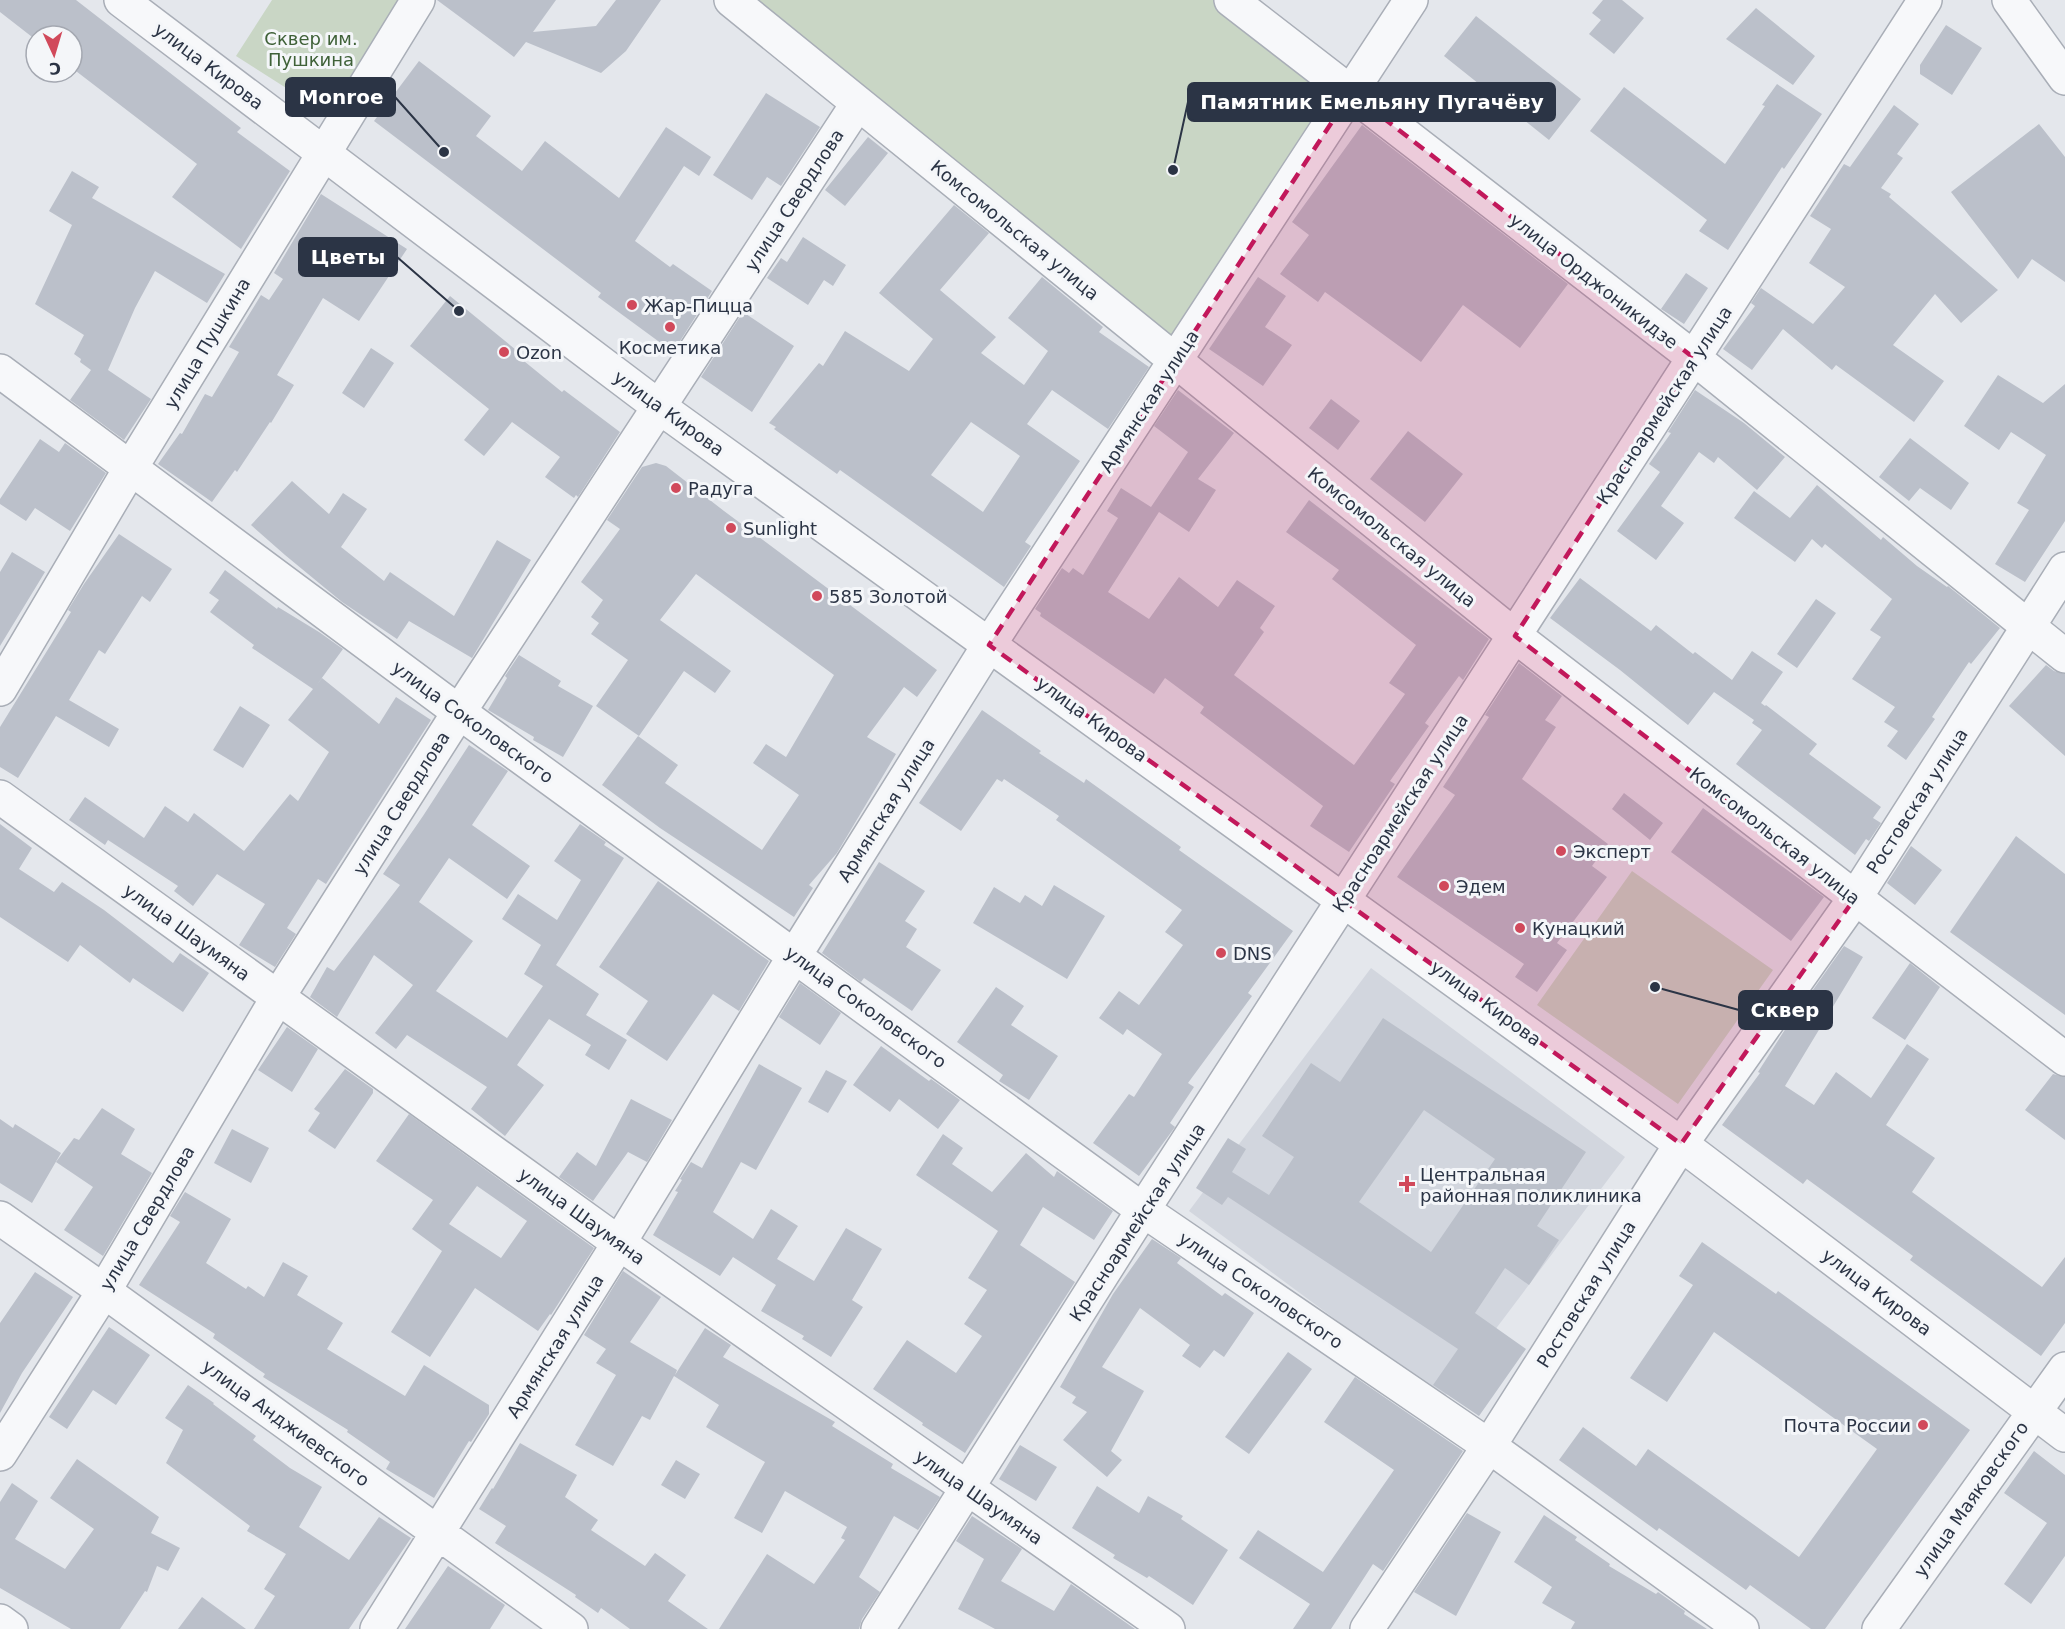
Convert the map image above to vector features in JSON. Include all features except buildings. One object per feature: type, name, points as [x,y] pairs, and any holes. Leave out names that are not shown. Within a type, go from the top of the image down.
[{"type":"street","name":"улица Кирова","points":[[121,0],[658,406],[1681,1144],[2065,1435]]},
{"type":"street","name":"улица Пушкина","points":[[0,689],[130,469],[418,0]]},
{"type":"street","name":"Комсомольская улица","points":[[730,0],[1515,636],[2065,1059]]},
{"type":"street","name":"улица Орджоникидзе","points":[[1231,0],[1694,358],[2065,656]]},
{"type":"street","name":"Армянская улица","points":[[377,1629],[989,645],[1410,0]]},
{"type":"street","name":"Красноармейская улица","points":[[878,1629],[1143,1210],[1925,0]]},
{"type":"street","points":[[2009,0],[2065,78]]},
{"type":"street","name":"улица Свердлова","points":[[0,1454],[104,1291],[278,997],[459,712],[858,103]]},
{"type":"street","name":"улица Соколовского","points":[[0,371],[459,712],[1143,1210],[1489,1446],[1742,1629]]},
{"type":"street","name":"Ростовская улица","points":[[1367,1629],[1489,1446],[1681,1144],[1855,898],[2065,570]]},
{"type":"street","name":"улица Шаумяна","points":[[0,797],[619,1243],[1168,1629]]},
{"type":"street","name":"улица Анджиевского","points":[[0,1218],[571,1629]]},
{"type":"street","name":"улица Маяковского","points":[[1879,1629],[2065,1369]]},
{"type":"street","points":[[0,1621],[12,1629]]},
{"type":"highlighted area","points":[[1351,93],[1694,358],[1515,636],[1855,898],[1681,1144],[989,645]]},
{"type":"shaded area","name":"Центральная районная поликлиника","points":[[1371,968],[1625,1157],[1443,1399],[1189,1211]]},
{"type":"green space","name":"Сквер им. Пушкина","points":[[272,0],[399,0],[327,114],[236,56]]},
{"type":"green space","points":[[731,0],[1231,0],[1351,93],[1176,361]]},
{"type":"green space","points":[[1632,871],[1773,970],[1678,1104],[1537,1005]]},
{"type":"place","name":"Monroe","points":[[444,152]]},
{"type":"place","name":"Памятник Емельяну Пугачёву","points":[[1173,170]]},
{"type":"place","name":"Жар-Пицца","points":[[632,305]]},
{"type":"place","name":"Цветы","points":[[459,311]]},
{"type":"place","name":"Косметика","points":[[670,327]]},
{"type":"place","name":"Ozon","points":[[504,352]]},
{"type":"place","name":"Радуга","points":[[676,488]]},
{"type":"place","name":"Sunlight","points":[[731,528]]},
{"type":"place","name":"585 Золотой","points":[[817,596]]},
{"type":"place","name":"Эксперт","points":[[1561,851]]},
{"type":"place","name":"Эдем","points":[[1444,886]]},
{"type":"place","name":"Кунацкий","points":[[1520,928]]},
{"type":"place","name":"DNS","points":[[1221,953]]},
{"type":"place","name":"Сквер","points":[[1655,987]]},
{"type":"place","name":"Центральная районная поликлиника","points":[[1407,1184]]},
{"type":"place","name":"Почта России","points":[[1923,1425]]}]
